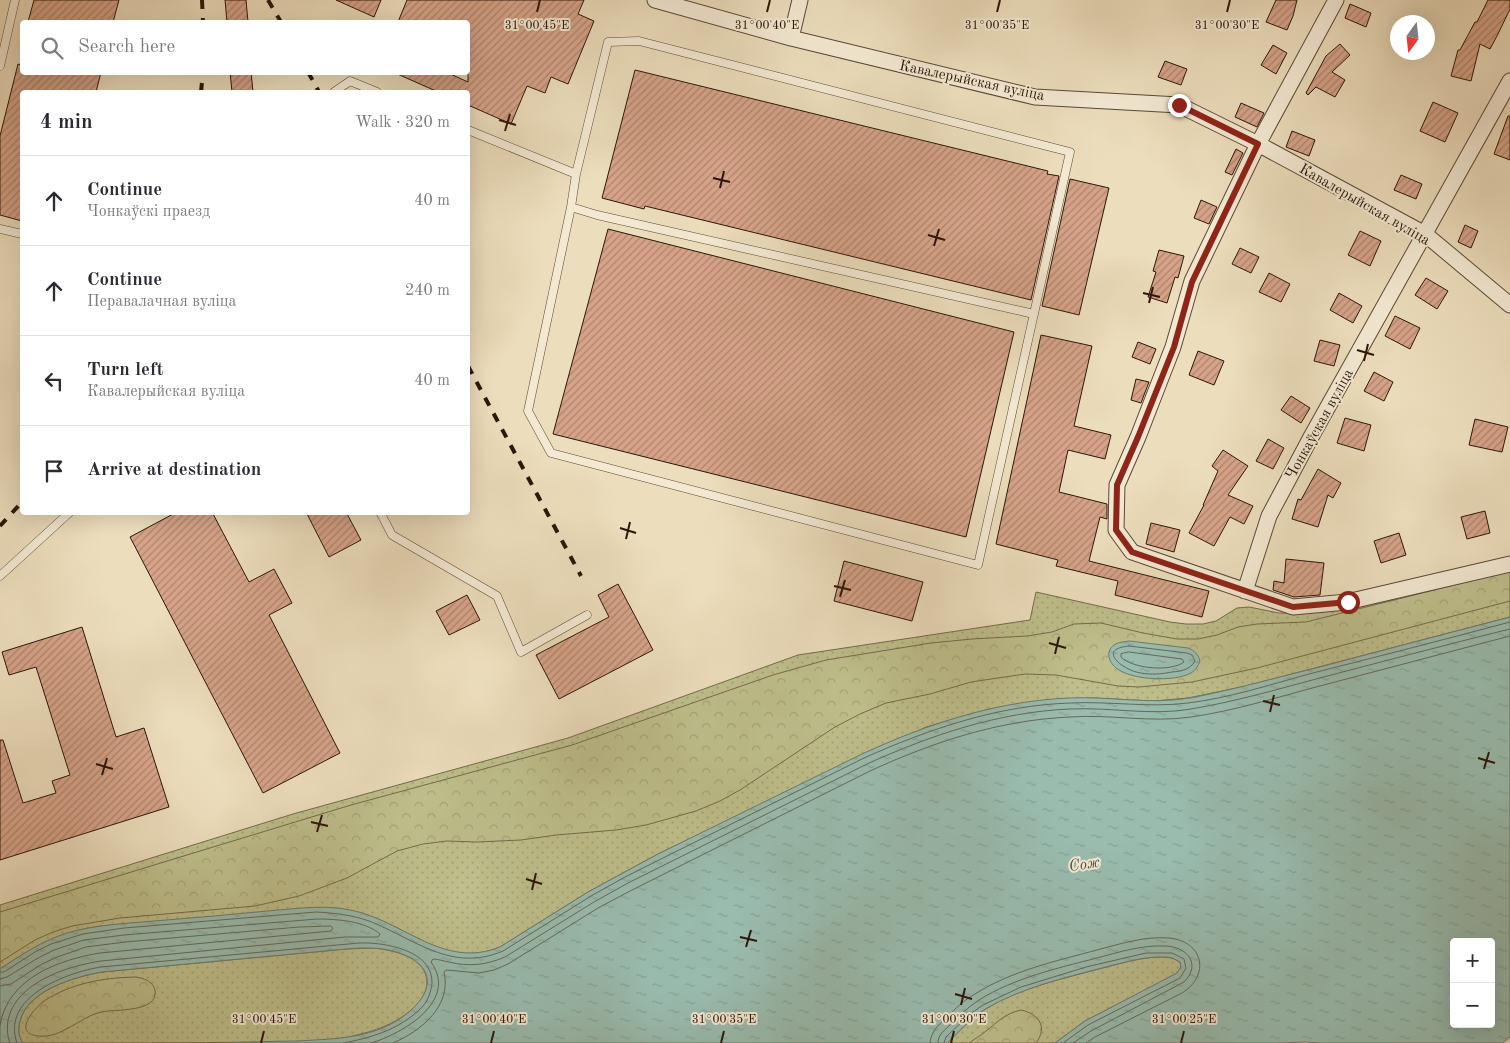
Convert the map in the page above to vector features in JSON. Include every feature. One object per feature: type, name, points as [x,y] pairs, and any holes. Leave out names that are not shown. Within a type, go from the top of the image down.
[{"type":"street","name":"Кавалерыйская вуліца","points":[[655,0],[790,38],[1035,97],[1179,105],[1258,144],[1425,234],[1510,305]]},
{"type":"street","points":[[790,38],[800,0]]},
{"type":"street","points":[[1336,0],[1258,144],[1192,282],[1174,347],[1117,485],[1116,530],[1132,552],[1293,607],[1348,602],[1510,564]]},
{"type":"street","name":"Чонкаўская вуліца","points":[[1245,591],[1269,516],[1311,437],[1510,81]]},
{"type":"lane","points":[[0,66],[15,0]]},
{"type":"lane","points":[[638,41],[1070,152],[978,565],[551,454],[528,411],[572,207],[576,174],[608,42],[638,41]]},
{"type":"lane","points":[[337,90],[350,81],[372,90]]},
{"type":"lane","points":[[470,131],[576,174]]},
{"type":"lane","points":[[572,207],[597,215],[1034,314]]},
{"type":"lane","points":[[0,229],[20,234]]},
{"type":"lane","points":[[0,576],[67,515]]},
{"type":"lane","points":[[382,515],[392,535],[497,596],[521,652],[587,615]]},
{"type":"green space","points":[[1510,560],[1510,617],[1246,686],[1188,698],[1153,701],[1093,698],[1047,700],[989,709],[926,727],[658,854],[588,892],[500,947],[484,952],[455,952],[428,943],[374,918],[335,908],[101,926],[72,932],[48,941],[0,969],[0,905],[293,814],[568,738],[798,655],[1030,620],[1036,592],[1170,622],[1203,624],[1216,621],[1237,608],[1249,607],[1279,613],[1303,613]]},
{"type":"green space","points":[[1510,571],[1510,601],[1257,668],[1192,682],[1139,687],[1118,686],[1056,675],[1025,674],[971,682],[930,694],[886,703],[860,714],[835,727],[740,790],[696,811],[646,825],[616,830],[521,840],[447,841],[423,844],[397,851],[347,878],[299,896],[255,906],[120,918],[72,926],[35,940],[0,962],[0,912],[351,805],[572,745],[773,675],[826,660],[931,643],[1027,636],[1052,632],[1074,624],[1101,623],[1177,639],[1198,639],[1217,635],[1238,627],[1257,624],[1306,622]]},
{"type":"green space","points":[[373,948],[399,953],[416,961],[426,975],[426,990],[423,998],[417,1005],[398,1019],[377,1029],[350,1037],[302,1041],[23,1043],[19,1035],[20,1021],[32,1001],[42,993],[78,977],[102,972]]},
{"type":"green space","points":[[1168,957],[1176,960],[1181,964],[1180,970],[1173,976],[1085,1021],[1055,1043],[947,1043],[969,1021],[1010,996],[1038,986],[1134,960]]},
{"type":"green space","points":[[135,977],[150,982],[154,987],[154,997],[150,1003],[134,1009],[101,1012],[63,1031],[46,1036],[30,1034],[27,1030],[28,1020],[35,1009],[44,1001],[65,990],[88,983]]},
{"type":"green space","points":[[1021,1010],[1033,1015],[1040,1022],[1041,1032],[1036,1043],[969,1043],[998,1021]]},
{"type":"water","name":"Сож","points":[[1510,617],[1510,1037],[1503,1043],[1055,1043],[1085,1021],[1177,973],[1181,967],[1180,962],[1175,959],[1158,957],[1133,960],[1072,976],[1014,995],[987,1008],[971,1020],[947,1043],[232,1043],[321,1040],[346,1037],[382,1028],[402,1017],[419,1002],[425,993],[426,974],[420,965],[402,954],[394,951],[362,948],[102,972],[78,977],[42,993],[32,1001],[25,1010],[19,1024],[19,1035],[23,1043],[0,1043],[0,969],[40,944],[67,933],[123,924],[314,907],[350,910],[369,915],[441,948],[460,952],[479,952],[500,947],[588,892],[658,854],[862,754],[937,724],[989,709],[1042,700],[1084,698],[1160,701],[1190,698],[1316,668]]},
{"type":"water","points":[[1129,641],[1188,648],[1196,653],[1200,661],[1194,671],[1184,676],[1155,679],[1134,676],[1116,668],[1109,658],[1109,651],[1114,645]]},
{"type":"building","points":[[34,0],[119,0],[114,20],[29,20]]},
{"type":"building","points":[[225,0],[246,0],[248,20],[227,20]]},
{"type":"building","points":[[336,0],[381,0],[374,17]]},
{"type":"building","points":[[407,0],[584,0],[578,14],[594,21],[568,84],[551,77],[545,93],[527,86],[511,124],[470,106],[470,90],[434,90],[400,75],[453,75],[468,82],[468,75],[470,75],[470,20],[399,20]]},
{"type":"building","points":[[1276,0],[1297,0],[1287,30],[1266,22]]},
{"type":"building","points":[[1488,0],[1510,0],[1510,9],[1498,34],[1490,49],[1480,44],[1471,81],[1451,76],[1458,50],[1460,50],[1475,22],[1477,22]]},
{"type":"building","points":[[1350,4],[1371,13],[1366,27],[1345,18]]},
{"type":"building","points":[[1340,44],[1350,55],[1332,72],[1345,80],[1335,97],[1316,87],[1308,95],[1306,93],[1326,56]]},
{"type":"building","points":[[1273,45],[1287,53],[1276,74],[1261,65]]},
{"type":"building","points":[[1165,61],[1187,69],[1181,85],[1158,77]]},
{"type":"building","points":[[18,64],[20,64],[20,75],[100,75],[96,90],[20,90],[20,220],[0,215],[0,136]]},
{"type":"building","points":[[635,70],[1048,171],[1047,174],[1059,176],[1031,300],[645,206],[644,209],[602,198]]},
{"type":"building","points":[[230,75],[251,75],[253,90],[232,90]]},
{"type":"building","points":[[1433,102],[1458,113],[1445,142],[1420,131]]},
{"type":"building","points":[[1241,103],[1264,113],[1257,127],[1235,117]]},
{"type":"building","points":[[1508,116],[1510,116],[1510,160],[1494,154]]},
{"type":"building","points":[[1292,131],[1315,140],[1309,156],[1286,147]]},
{"type":"building","points":[[1236,149],[1243,153],[1232,175],[1225,172]]},
{"type":"building","points":[[1401,175],[1422,184],[1416,199],[1394,190]]},
{"type":"building","points":[[1070,179],[1109,188],[1079,315],[1042,306]]},
{"type":"building","points":[[1201,200],[1217,207],[1209,224],[1194,218]]},
{"type":"building","points":[[1465,225],[1478,231],[1471,248],[1458,242]]},
{"type":"building","points":[[608,229],[1014,332],[966,537],[553,434]]},
{"type":"building","points":[[1360,231],[1381,241],[1370,266],[1348,255]]},
{"type":"building","points":[[1240,248],[1259,257],[1251,273],[1232,264]]},
{"type":"building","points":[[1159,250],[1184,256],[1178,278],[1175,277],[1167,303],[1148,297],[1156,272],[1153,271]]},
{"type":"building","points":[[1269,273],[1290,284],[1281,302],[1259,292]]},
{"type":"building","points":[[1426,278],[1448,291],[1437,309],[1415,295]]},
{"type":"building","points":[[1339,293],[1362,306],[1353,323],[1330,310]]},
{"type":"building","points":[[1395,316],[1420,328],[1410,349],[1385,336]]},
{"type":"building","points":[[1041,335],[1092,346],[1074,426],[1111,435],[1105,459],[1068,450],[1059,492],[1107,504],[1107,519],[1100,517],[1089,561],[1209,591],[1202,617],[1115,595],[1118,581],[1056,566],[1058,560],[996,544]]},
{"type":"building","points":[[1320,340],[1340,345],[1334,366],[1314,361]]},
{"type":"building","points":[[1138,342],[1156,349],[1150,364],[1132,357]]},
{"type":"building","points":[[1198,351],[1224,361],[1214,385],[1189,375]]},
{"type":"building","points":[[1374,372],[1393,382],[1384,401],[1364,391]]},
{"type":"building","points":[[1136,379],[1149,382],[1141,403],[1131,400]]},
{"type":"building","points":[[1291,396],[1310,408],[1301,423],[1281,410]]},
{"type":"building","points":[[1345,418],[1371,425],[1364,451],[1337,443]]},
{"type":"building","points":[[1475,419],[1508,427],[1502,452],[1469,445]]},
{"type":"building","points":[[1268,439],[1284,448],[1273,469],[1256,461]]},
{"type":"building","points":[[1223,450],[1248,466],[1228,495],[1253,506],[1244,524],[1230,517],[1214,546],[1189,533],[1204,505],[1218,471],[1212,466]]},
{"type":"building","points":[[1318,469],[1341,483],[1333,498],[1328,495],[1318,527],[1292,519],[1298,499],[1301,500]]},
{"type":"building","points":[[1485,511],[1490,533],[1467,539],[1461,517]]},
{"type":"building","points":[[171,515],[214,515],[249,582],[274,569],[292,603],[269,615],[340,753],[263,793],[130,537]]},
{"type":"building","points":[[308,515],[348,515],[361,540],[329,557]]},
{"type":"building","points":[[1151,523],[1180,530],[1174,552],[1146,544]]},
{"type":"building","points":[[1399,533],[1406,555],[1381,563],[1374,541]]},
{"type":"building","points":[[1286,559],[1324,563],[1320,595],[1294,597],[1273,590],[1274,581],[1284,583]]},
{"type":"building","points":[[844,561],[923,582],[912,621],[834,601]]},
{"type":"building","points":[[618,584],[653,650],[559,699],[536,655],[609,617],[598,595]]},
{"type":"building","points":[[467,595],[480,620],[449,635],[436,611]]},
{"type":"building","points":[[82,627],[116,737],[144,728],[169,807],[0,860],[0,740],[3,740],[23,803],[56,793],[52,781],[70,775],[36,667],[9,675],[2,652]]},
{"type":"railway","points":[[202,0],[203,20]]},
{"type":"railway","points":[[268,0],[280,20]]},
{"type":"railway","points":[[201,90],[203,75]]},
{"type":"railway","points":[[310,75],[318,90]]},
{"type":"railway","points":[[470,370],[581,576]]},
{"type":"railway","points":[[0,526],[20,504]]},
{"type":"route","points":[[1179,105],[1258,144],[1192,282],[1174,347],[1117,485],[1116,530],[1132,552],[1293,607],[1348,602]]}]
